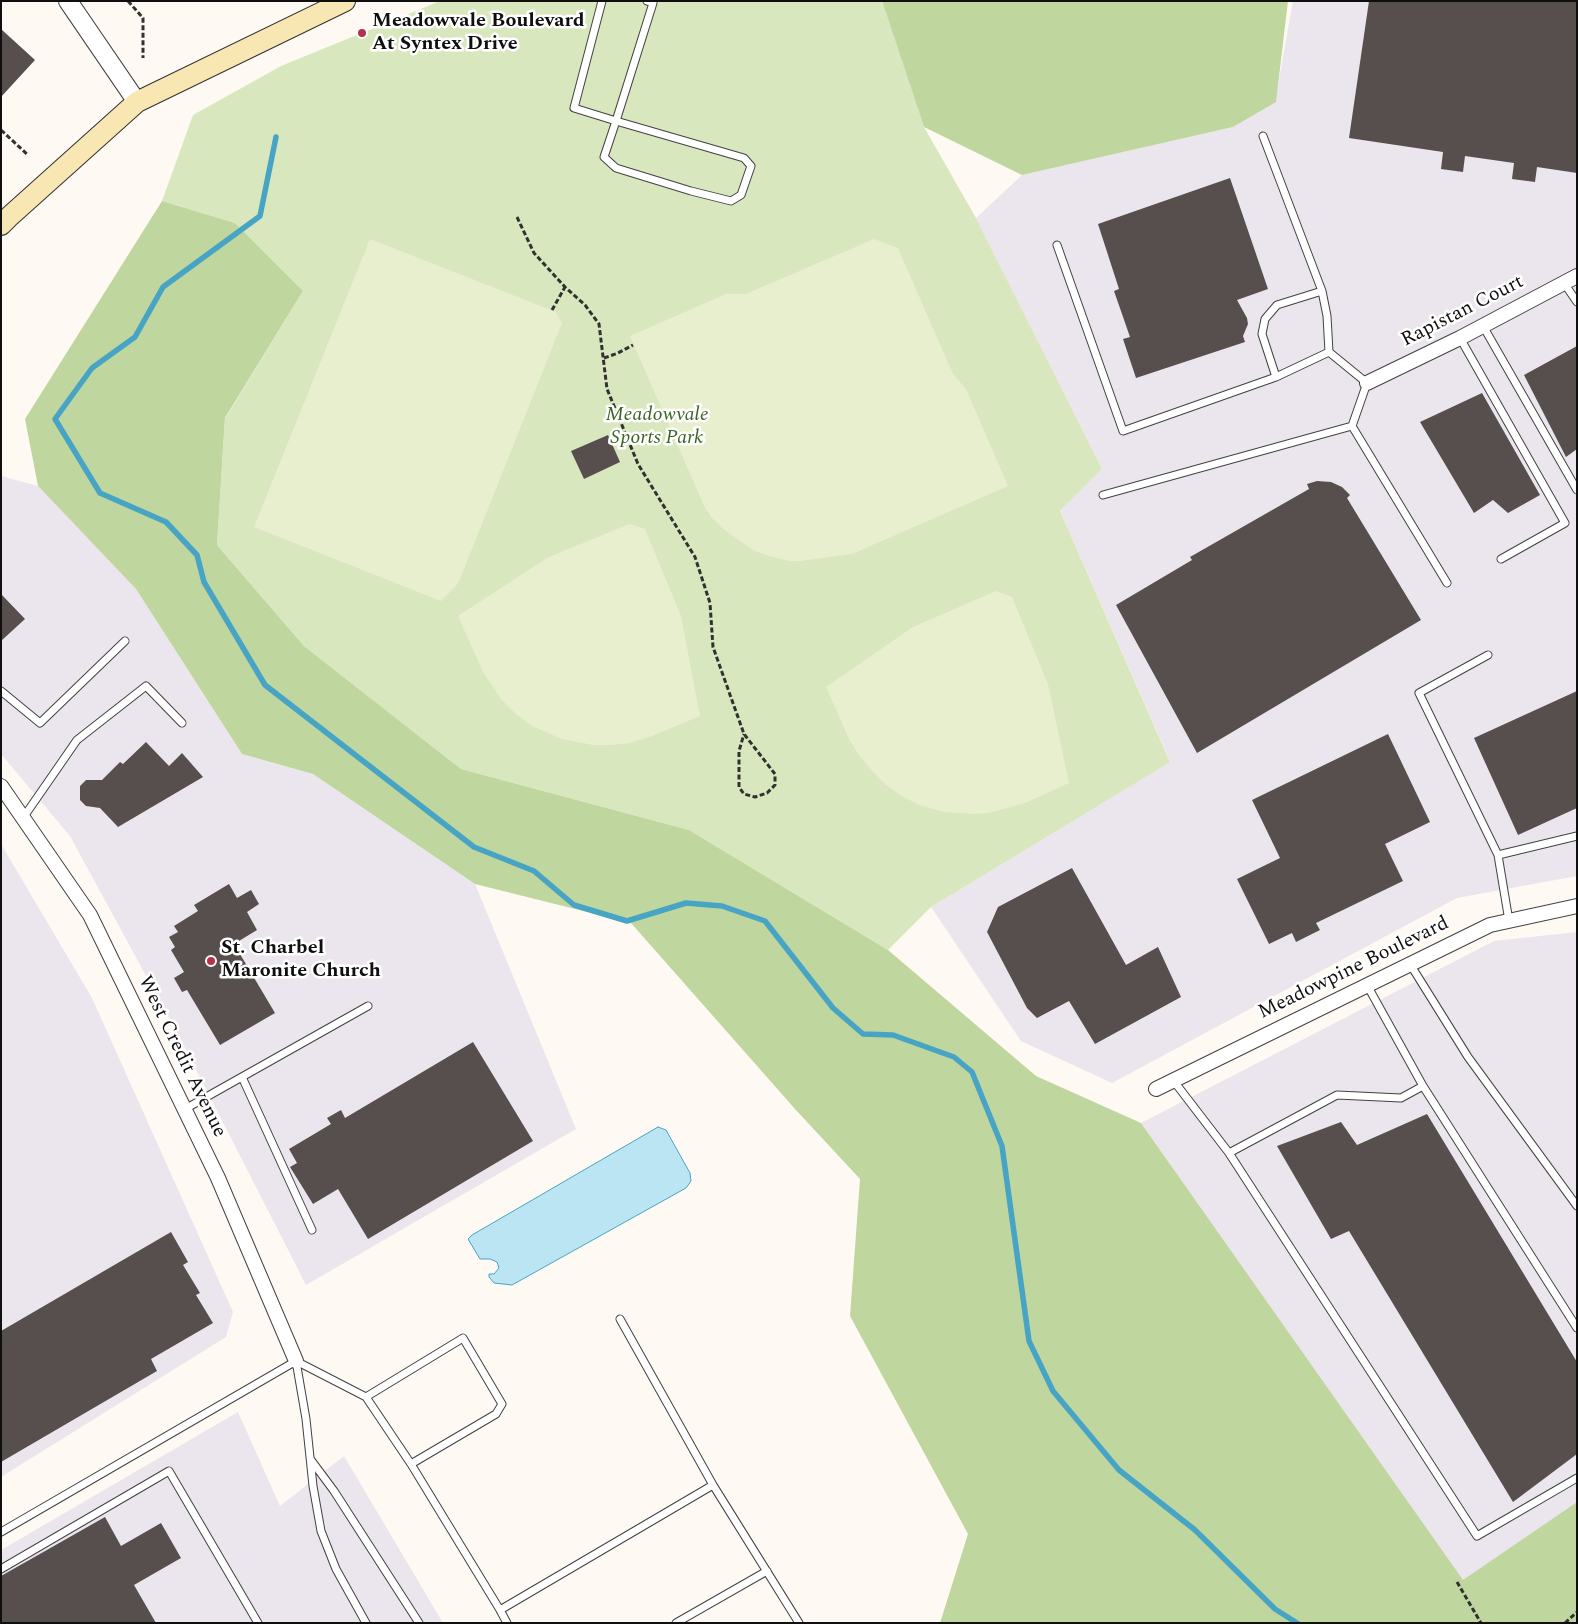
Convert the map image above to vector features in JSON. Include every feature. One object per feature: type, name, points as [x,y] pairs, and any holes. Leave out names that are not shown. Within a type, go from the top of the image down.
[{"type":"main road","points":[[1,225],[136,102],[345,1]]},
{"type":"street","points":[[68,1],[136,102]]},
{"type":"street","name":"Rapistan Court","points":[[1367,383],[1460,338],[1577,276]]},
{"type":"street","name":"West Credit Avenue","points":[[1,786],[90,915],[218,1178],[296,1361]]},
{"type":"street","name":"Meadowpine Boulevard","points":[[1156,1088],[1490,925],[1577,906]]},
{"type":"lane","points":[[602,1],[574,108],[616,121],[744,158],[751,166],[741,195],[731,201],[616,168],[604,157],[616,121],[652,2]]},
{"type":"lane","points":[[1263,136],[1322,291],[1327,316],[1329,352],[1367,383],[1352,426]]},
{"type":"lane","points":[[1058,245],[1123,431],[1276,377],[1329,352]]},
{"type":"lane","points":[[1564,283],[1577,302]]},
{"type":"lane","points":[[1276,377],[1262,334],[1265,319],[1277,305],[1322,291]]},
{"type":"lane","points":[[1483,326],[1577,490]]},
{"type":"lane","points":[[1460,338],[1565,523],[1501,559]]},
{"type":"lane","points":[[1103,495],[1352,426]]},
{"type":"lane","points":[[1352,426],[1447,583]]},
{"type":"lane","points":[[1,691],[40,722],[125,641]]},
{"type":"lane","points":[[1488,655],[1419,692],[1498,855],[1510,920]]},
{"type":"lane","points":[[23,818],[77,740],[146,686],[182,723]]},
{"type":"lane","points":[[1498,855],[1577,836]]},
{"type":"lane","points":[[1410,964],[1468,1057],[1577,1206]]},
{"type":"lane","points":[[1367,985],[1423,1086],[1577,1328]]},
{"type":"lane","points":[[185,1109],[368,1006]]},
{"type":"lane","points":[[242,1077],[312,1230]]},
{"type":"lane","points":[[1173,1080],[1229,1153],[1478,1536],[1577,1478]]},
{"type":"lane","points":[[1229,1153],[1337,1094],[1401,1098],[1423,1086]]},
{"type":"lane","points":[[620,1319],[713,1485],[768,1570],[799,1623]]},
{"type":"lane","points":[[366,1397],[463,1338],[502,1404],[496,1414],[411,1464]]},
{"type":"lane","points":[[296,1361],[366,1397],[411,1464],[507,1623]]},
{"type":"lane","points":[[296,1361],[321,1531],[336,1569],[366,1623]]},
{"type":"lane","points":[[1,1532],[296,1361]]},
{"type":"lane","points":[[310,1459],[334,1491],[419,1623]]},
{"type":"lane","points":[[1,1569],[169,1471],[258,1623]]},
{"type":"lane","points":[[500,1610],[713,1485]]},
{"type":"lane","points":[[676,1623],[768,1570]]},
{"type":"path","points":[[128,1],[143,18],[143,58]]},
{"type":"path","points":[[1,130],[28,155]]},
{"type":"path","points":[[517,217],[534,253],[565,287],[585,305],[599,324],[607,390],[638,464],[695,557],[710,604],[713,647],[744,734],[775,774],[775,785],[768,793],[755,797],[744,794],[739,787],[739,750],[744,734]]},
{"type":"path","points":[[552,310],[565,287]]},
{"type":"path","points":[[604,358],[634,345]]},
{"type":"path","points":[[1457,1582],[1481,1623]]},
{"type":"path","points":[[1565,1623],[1577,1612]]},
{"type":"shaded area","points":[[1293,1],[1577,1],[1577,876],[1457,898],[1112,1083],[1021,1041],[931,907],[1170,761],[1060,511],[1102,469],[976,218],[1022,175],[1233,127],[1275,102]]},
{"type":"shaded area","points":[[1,476],[38,486],[136,589],[242,754],[313,774],[475,884],[576,1129],[306,1285],[182,1042],[70,836],[1,754]]},
{"type":"shaded area","points":[[1,844],[92,998],[233,1312],[226,1337],[1,1477]]},
{"type":"shaded area","points":[[1577,932],[1577,1502],[1463,1581],[1141,1123],[1494,941]]},
{"type":"shaded area","points":[[238,1412],[280,1506],[344,1456],[443,1623],[1,1623],[1,1550]]},
{"type":"green space","name":"Meadowvale Sports Park","points":[[440,1],[882,1],[924,127],[976,218],[1102,469],[1060,511],[1170,762],[931,907],[888,950],[689,830],[461,769],[304,646],[217,545],[225,419],[303,291],[235,223],[162,201],[193,115],[281,66]]},
{"type":"green space","points":[[882,1],[1288,1],[1276,102],[1233,127],[1022,175],[924,127]]},
{"type":"green space","points":[[162,201],[235,223],[303,291],[225,418],[217,545],[304,646],[461,769],[689,830],[888,950],[1036,1076],[1141,1123],[1463,1580],[1577,1502],[1577,1623],[940,1623],[968,1534],[850,1316],[860,1179],[795,1109],[631,923],[475,884],[313,774],[242,754],[136,589],[38,486],[25,419]]},
{"type":"green space","points":[[370,239],[556,312],[562,323],[460,579],[456,586],[441,601],[254,527]]},
{"type":"green space","points":[[874,239],[898,248],[953,374],[966,389],[1008,486],[852,554],[800,561],[789,561],[769,556],[753,550],[726,531],[713,519],[705,508],[630,336],[726,294],[746,294]]},
{"type":"green space","points":[[629,524],[645,529],[681,616],[700,716],[652,736],[629,743],[593,745],[562,739],[532,726],[501,699],[483,672],[458,616],[547,558]]},
{"type":"green space","points":[[996,591],[1012,597],[1048,684],[1069,783],[1025,803],[989,813],[944,812],[919,805],[886,785],[860,757],[849,739],[826,687],[913,627]]},
{"type":"water","points":[[658,1127],[666,1130],[690,1173],[691,1181],[686,1188],[512,1285],[494,1283],[489,1274],[494,1274],[499,1268],[497,1262],[490,1259],[480,1259],[468,1239],[472,1235]]},
{"type":"building","points":[[1369,1],[1577,1],[1577,173],[1537,167],[1535,182],[1512,179],[1514,163],[1465,156],[1463,172],[1441,169],[1443,152],[1349,138]]},
{"type":"building","points":[[1,29],[35,60],[1,97]]},
{"type":"building","points":[[1230,178],[1268,289],[1237,300],[1247,318],[1248,324],[1243,336],[1245,342],[1136,378],[1123,339],[1130,337],[1114,291],[1119,289],[1098,224]]},
{"type":"building","points":[[1577,346],[1577,449],[1566,457],[1524,375]]},
{"type":"building","points":[[1482,393],[1540,495],[1508,513],[1493,500],[1474,513],[1420,422]]},
{"type":"building","points":[[608,435],[620,462],[584,479],[571,451]]},
{"type":"building","points":[[1317,481],[1331,482],[1342,487],[1350,495],[1347,498],[1421,620],[1197,753],[1116,605],[1192,560],[1190,557],[1309,489],[1307,484]]},
{"type":"building","points":[[1,594],[25,619],[1,641]]},
{"type":"building","points":[[1577,691],[1577,808],[1518,835],[1474,738]]},
{"type":"building","points":[[1388,734],[1430,822],[1385,844],[1403,881],[1316,923],[1320,930],[1296,942],[1292,933],[1269,944],[1237,879],[1280,858],[1252,800]]},
{"type":"building","points":[[146,742],[169,766],[182,753],[203,777],[118,827],[100,808],[86,806],[80,800],[80,786],[86,780],[102,780],[120,762],[123,764]]},
{"type":"building","points":[[1072,868],[1126,965],[1158,947],[1181,997],[1095,1044],[1069,1001],[1037,1018],[1027,1008],[987,932],[998,907]]},
{"type":"building","name":"St. Charbel Maronite Church","points":[[229,884],[237,898],[251,890],[259,904],[247,912],[257,930],[234,944],[275,1013],[220,1045],[187,990],[182,992],[174,978],[184,972],[171,950],[175,947],[169,937],[178,932],[174,926],[198,911],[194,905]]},
{"type":"building","points":[[473,1042],[533,1141],[368,1239],[338,1189],[313,1204],[290,1167],[297,1163],[289,1149],[331,1124],[327,1118],[341,1110],[345,1118]]},
{"type":"building","points":[[1427,1114],[1577,1362],[1577,1454],[1513,1502],[1349,1231],[1331,1239],[1277,1146],[1341,1122],[1357,1145]]},
{"type":"building","points":[[171,1232],[188,1262],[183,1265],[200,1293],[196,1295],[213,1323],[151,1359],[157,1371],[1,1462],[1,1331]]},
{"type":"building","points":[[105,1517],[121,1546],[161,1523],[181,1558],[134,1585],[156,1623],[1,1623],[1,1576]]},
{"type":"waterway","points":[[276,137],[260,216],[163,287],[135,337],[92,368],[55,419],[100,493],[166,522],[197,555],[204,582],[265,685],[474,847],[534,871],[574,905],[627,921],[686,903],[722,906],[765,921],[833,1008],[863,1034],[893,1035],[954,1057],[972,1072],[1002,1146],[1029,1341],[1053,1391],[1119,1470],[1195,1530],[1275,1609],[1297,1623]]},
{"type":"place","name":"Meadowvale Boulevard At Syntex Drive","points":[[362,33]]},
{"type":"place","name":"St. Charbel Maronite Church","points":[[211,961]]}]
